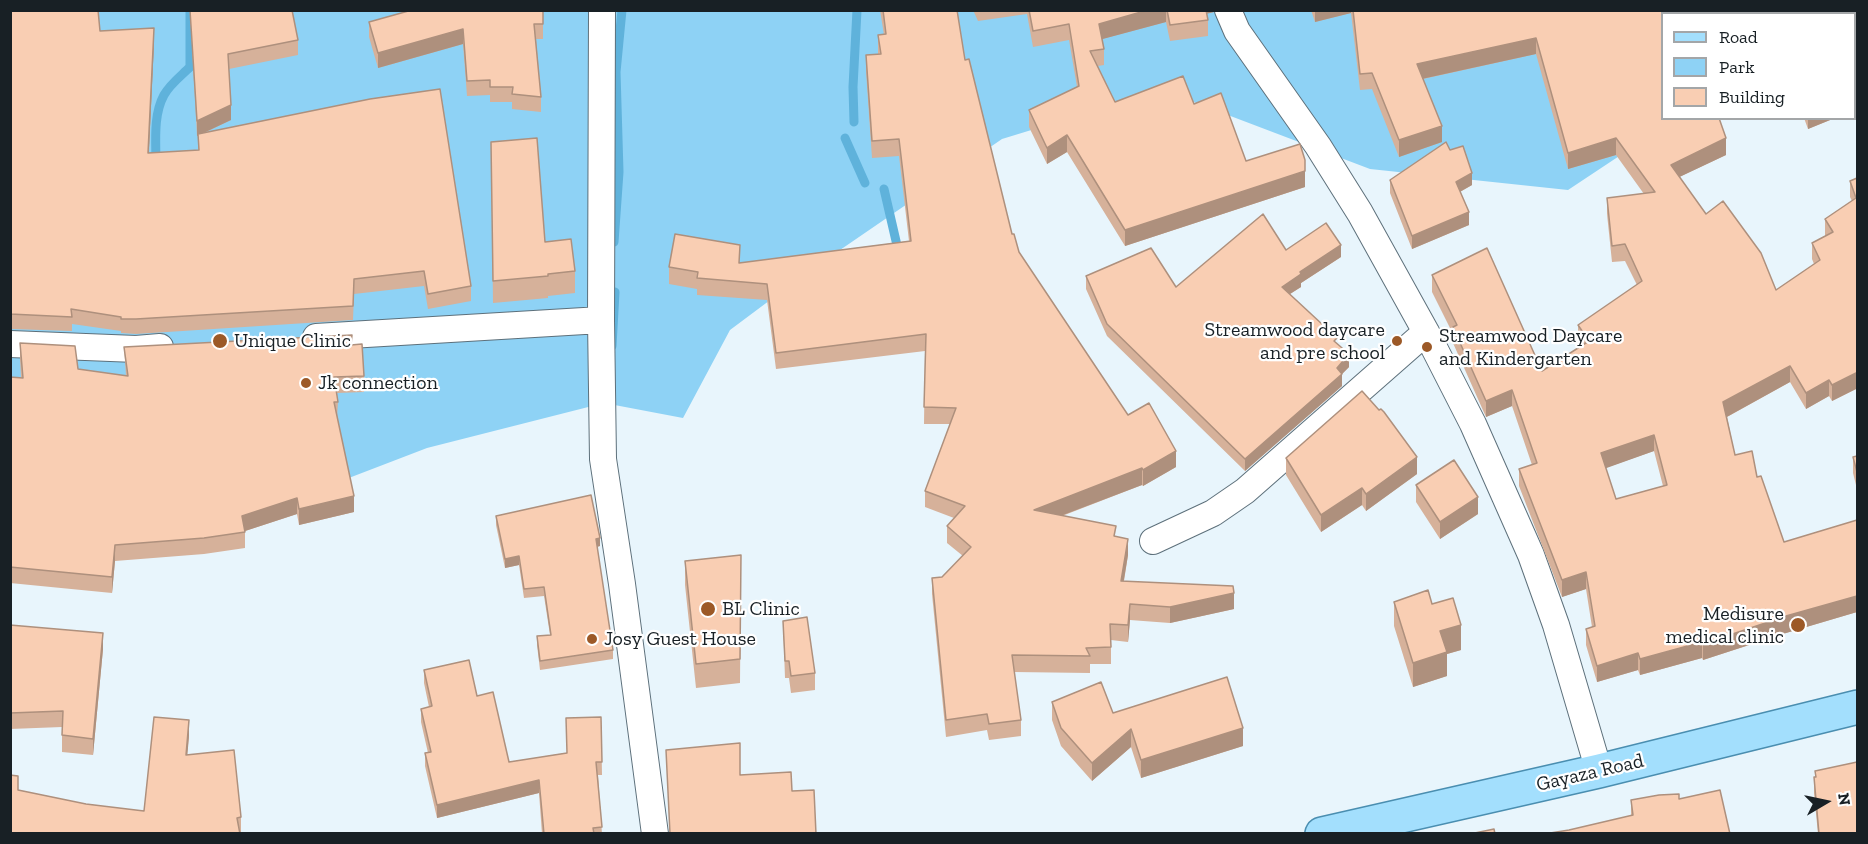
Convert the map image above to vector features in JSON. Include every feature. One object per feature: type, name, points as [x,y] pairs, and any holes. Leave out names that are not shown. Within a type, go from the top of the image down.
[{"type":"main road","name":"Gayaza Road","points":[[1322,834],[1599,771],[1857,707]]},
{"type":"street","points":[[602,10],[603,459],[655,834]]},
{"type":"street","points":[[1228,10],[1237,32],[1318,146],[1360,213],[1426,332],[1473,424],[1531,555],[1556,626],[1599,771]]},
{"type":"street","points":[[291,339],[601,320]]},
{"type":"street","points":[[1153,541],[1214,513],[1245,491],[1426,332]]},
{"type":"street","points":[[10,344],[136,349],[184,346]]},
{"type":"green space","points":[[10,11],[1837,11],[1661,12],[1661,120],[1673,120],[1568,190],[1370,169],[1162,90],[1002,139],[805,274],[730,330],[683,418],[604,403],[427,448],[255,514],[11,544]]},
{"type":"building","points":[[10,10],[98,10],[100,31],[154,28],[148,153],[199,150],[198,134],[370,99],[440,89],[471,286],[428,294],[424,271],[354,279],[353,306],[136,319],[121,319],[121,317],[71,309],[72,317],[10,314]]},
{"type":"building","points":[[190,10],[292,10],[298,40],[228,54],[231,105],[197,121]]},
{"type":"building","points":[[412,10],[543,10],[543,24],[534,24],[541,97],[512,94],[513,87],[490,87],[490,80],[467,81],[463,29],[378,53],[369,22]]},
{"type":"building","points":[[883,10],[957,10],[965,60],[969,59],[1012,234],[1014,234],[1019,252],[1128,415],[1149,403],[1176,451],[1143,470],[1142,468],[1034,510],[1116,526],[1114,536],[1128,539],[1121,581],[1233,586],[1234,593],[1170,607],[1130,604],[1128,625],[1110,624],[1111,647],[1086,648],[1090,656],[1012,655],[1021,720],[989,724],[987,714],[946,720],[932,578],[942,577],[971,547],[947,526],[965,506],[925,491],[956,408],[924,407],[926,334],[776,353],[767,284],[697,278],[698,272],[669,267],[675,234],[740,245],[739,263],[911,241],[899,139],[872,141],[866,55],[881,54],[878,35],[886,34]]},
{"type":"building","points":[[1029,10],[1148,10],[1099,24],[1104,49],[1090,51],[1115,102],[1183,76],[1194,104],[1221,93],[1246,161],[1300,144],[1305,160],[1305,171],[1125,230],[1067,135],[1047,148],[1029,110],[1079,86],[1069,24],[1033,31]]},
{"type":"building","points":[[1167,10],[1206,10],[1208,20],[1170,25]]},
{"type":"building","points":[[1353,10],[1857,10],[1856,94],[1856,12],[1661,12],[1661,120],[1720,120],[1726,138],[1671,165],[1706,214],[1723,201],[1761,253],[1776,290],[1820,260],[1812,243],[1833,232],[1825,219],[1856,198],[1850,181],[1857,178],[1857,377],[1856,373],[1832,385],[1829,380],[1806,393],[1790,366],[1723,402],[1735,455],[1752,451],[1757,477],[1761,476],[1784,542],[1857,520],[1857,596],[1786,616],[1703,644],[1702,642],[1640,659],[1638,653],[1597,666],[1586,629],[1595,626],[1586,572],[1562,580],[1519,469],[1537,463],[1512,390],[1486,401],[1453,327],[1457,325],[1432,275],[1487,248],[1542,371],[1589,341],[1578,325],[1642,281],[1625,244],[1612,246],[1607,198],[1655,192],[1616,138],[1568,153],[1536,38],[1417,64],[1442,126],[1399,140],[1372,73],[1360,74]],"holes":[[[1654,435],[1667,485],[1616,499],[1601,453]]]},
{"type":"building","points":[[537,138],[545,242],[571,239],[575,271],[493,281],[491,142]]},
{"type":"building","points":[[1446,142],[1450,150],[1463,146],[1472,173],[1456,182],[1469,212],[1412,236],[1390,180]]},
{"type":"building","points":[[1263,214],[1286,250],[1326,223],[1341,245],[1282,287],[1337,338],[1334,341],[1349,354],[1337,368],[1342,374],[1245,459],[1107,324],[1086,276],[1151,248],[1176,287]]},
{"type":"building","points":[[352,335],[351,345],[362,344],[364,376],[334,377],[338,402],[334,402],[354,496],[299,509],[297,498],[242,516],[245,532],[204,538],[115,545],[112,577],[10,567],[10,377],[23,378],[20,343],[75,346],[78,369],[128,376],[124,347]]},
{"type":"building","points":[[1362,391],[1379,410],[1384,412],[1417,457],[1366,494],[1362,488],[1321,515],[1286,458]]},
{"type":"building","points":[[1857,456],[1857,472],[1853,457]]},
{"type":"building","points":[[1454,460],[1478,497],[1440,522],[1416,485]]},
{"type":"building","points":[[591,495],[600,538],[596,539],[613,650],[540,661],[537,636],[551,635],[544,587],[524,589],[519,556],[505,559],[496,516]]},
{"type":"building","points":[[741,555],[740,659],[696,664],[685,561]]},
{"type":"building","points":[[1428,590],[1432,604],[1453,598],[1461,625],[1440,631],[1447,652],[1413,663],[1394,602]]},
{"type":"building","points":[[807,617],[815,673],[791,676],[789,661],[785,661],[783,621]]},
{"type":"building","points":[[10,625],[103,633],[93,739],[62,735],[63,711],[10,713]]},
{"type":"building","points":[[469,660],[477,696],[493,692],[509,762],[567,753],[566,718],[601,717],[602,762],[596,762],[602,827],[593,828],[594,834],[544,834],[539,780],[437,805],[425,753],[431,752],[421,709],[432,706],[424,670]]},
{"type":"building","points":[[1227,677],[1243,728],[1141,760],[1131,729],[1092,763],[1061,728],[1052,702],[1101,682],[1113,713]]},
{"type":"building","points":[[154,717],[189,720],[186,755],[234,750],[241,817],[237,818],[240,834],[10,834],[10,775],[18,776],[18,790],[86,804],[144,811]]},
{"type":"building","points":[[740,743],[740,775],[791,772],[792,791],[814,790],[816,834],[670,834],[666,750]]},
{"type":"building","points":[[1857,762],[1857,834],[1819,834],[1815,771]]},
{"type":"building","points":[[1720,790],[1730,834],[1544,834],[1633,815],[1631,800],[1679,794],[1679,799]]},
{"type":"building","points":[[1494,829],[1495,834],[1470,834]]},
{"type":"waterway","points":[[156,165],[156,129],[160,103],[169,87],[190,67],[190,10]]},
{"type":"waterway","points":[[614,242],[619,172],[616,72],[622,10]]},
{"type":"waterway","points":[[854,122],[853,87],[857,10]]},
{"type":"waterway","points":[[845,138],[865,183]]},
{"type":"waterway","points":[[884,189],[899,254]]},
{"type":"waterway","points":[[612,346],[615,292]]},
{"type":"place","name":"Unique Clinic","points":[[220,341]]},
{"type":"place","name":"Streamwood daycare and pre school","points":[[1397,341]]},
{"type":"place","name":"Streamwood Daycare and Kindergarten","points":[[1427,347]]},
{"type":"place","name":"Jk connection","points":[[306,383]]},
{"type":"place","name":"BL Clinic","points":[[708,609]]},
{"type":"place","name":"Medisure medical clinic","points":[[1798,625]]},
{"type":"place","name":"Josy Guest House","points":[[592,639]]}]
